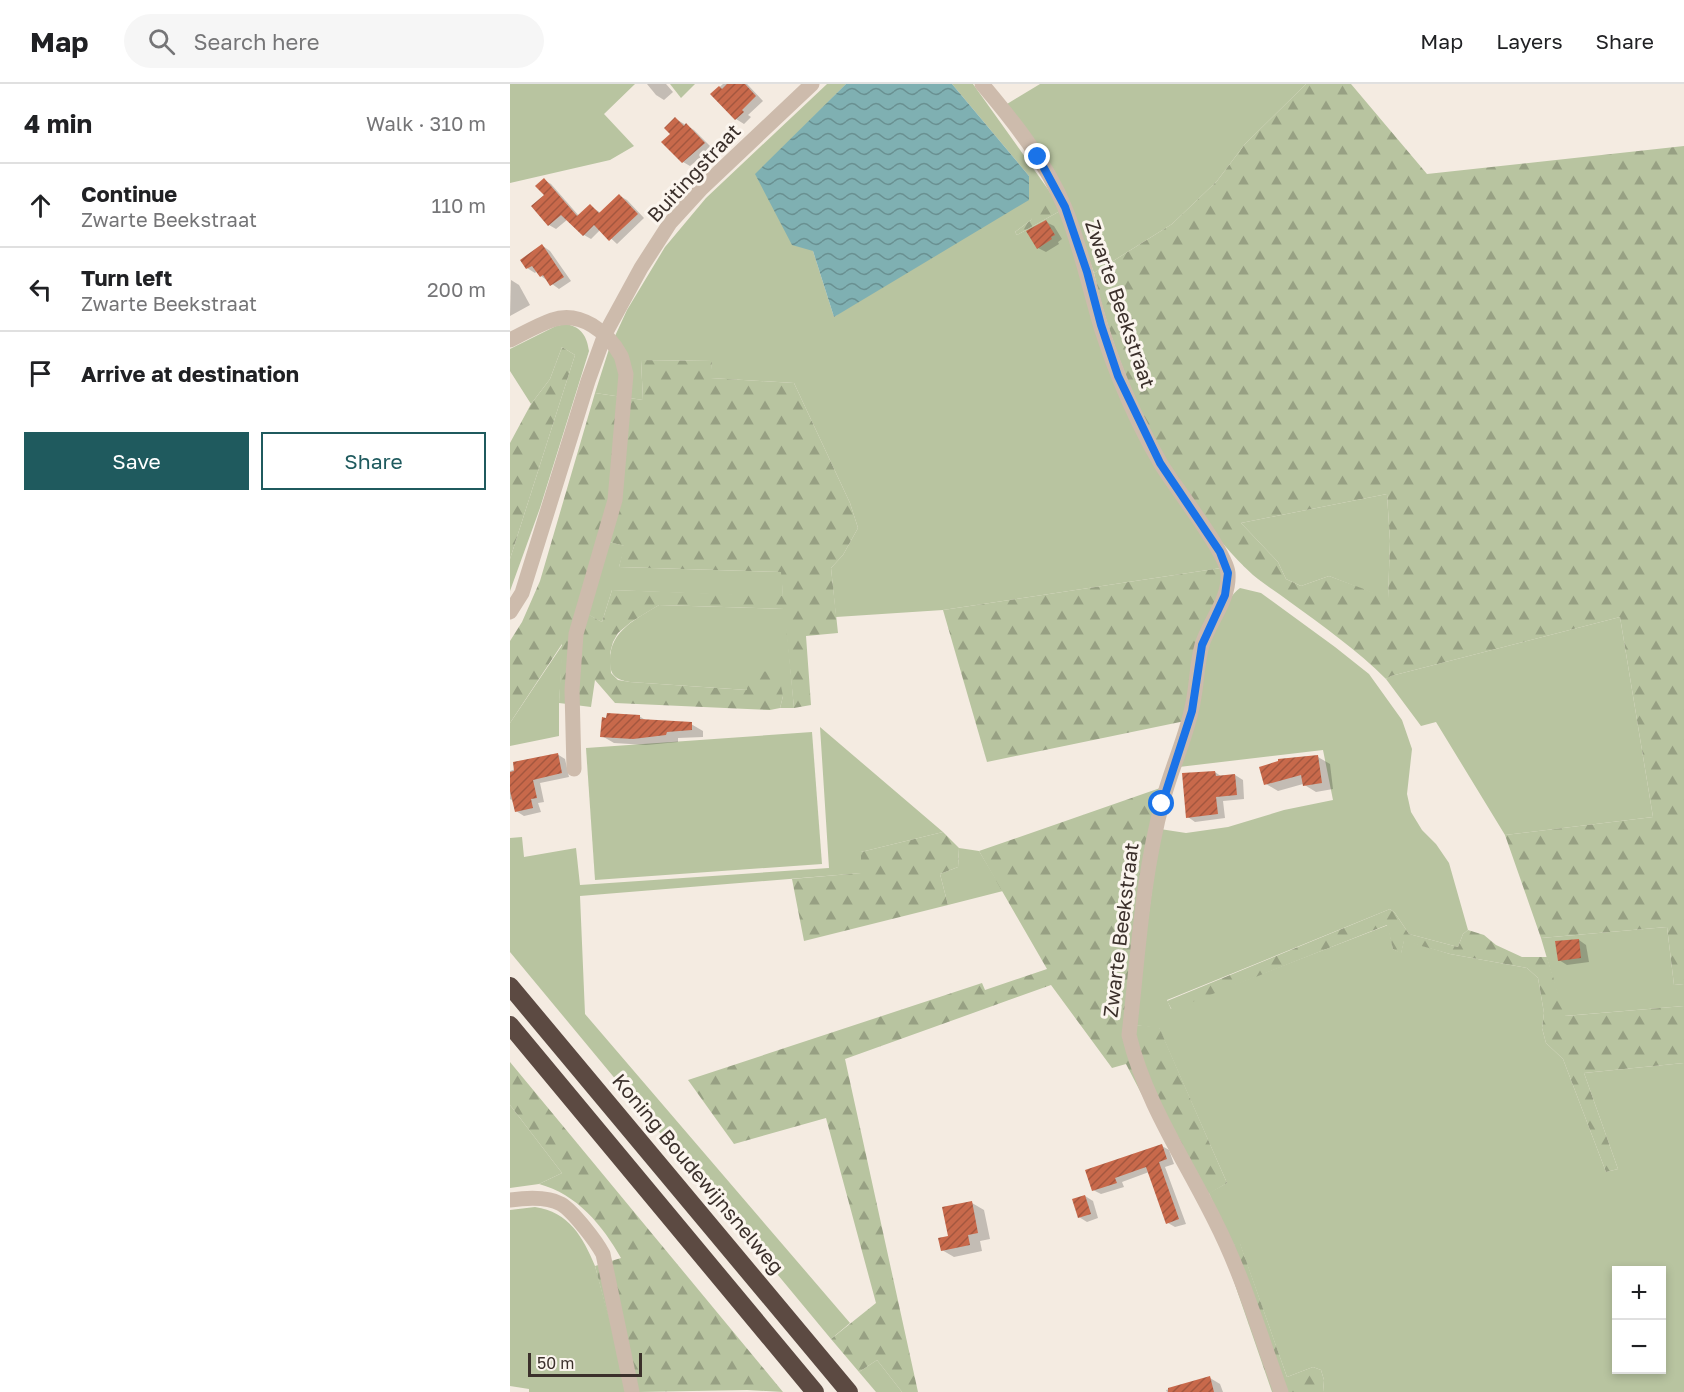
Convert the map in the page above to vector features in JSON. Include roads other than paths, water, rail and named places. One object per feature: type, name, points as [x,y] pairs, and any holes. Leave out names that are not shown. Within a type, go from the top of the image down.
[{"type":"highway","name":"Koning Boudewijnsnelweg","points":[[510,986],[849,1392]]},
{"type":"highway","points":[[510,1025],[815,1392]]},
{"type":"street","name":"Buitingstraat","points":[[510,612],[522,593],[588,381],[605,334],[641,268],[670,224],[702,188],[812,84]]},
{"type":"street","name":"Zwarte Beekstraat","points":[[982,84],[1038,157],[1065,207],[1118,376],[1160,463],[1220,552],[1228,573],[1225,595],[1202,645],[1192,711],[1162,802],[1154,838],[1147,875],[1129,1035],[1134,1058],[1152,1100],[1233,1258],[1281,1392]]},
{"type":"street","points":[[510,340],[554,319],[568,317],[588,323],[605,334],[621,357],[626,374],[615,500],[576,634],[572,690],[574,769]]},
{"type":"street","points":[[510,1200],[531,1197],[561,1204],[594,1238],[603,1254],[633,1392]]},
{"type":"water","points":[[846,84],[952,84],[1029,176],[1029,200],[834,317],[813,251],[792,245],[755,174]]}]
